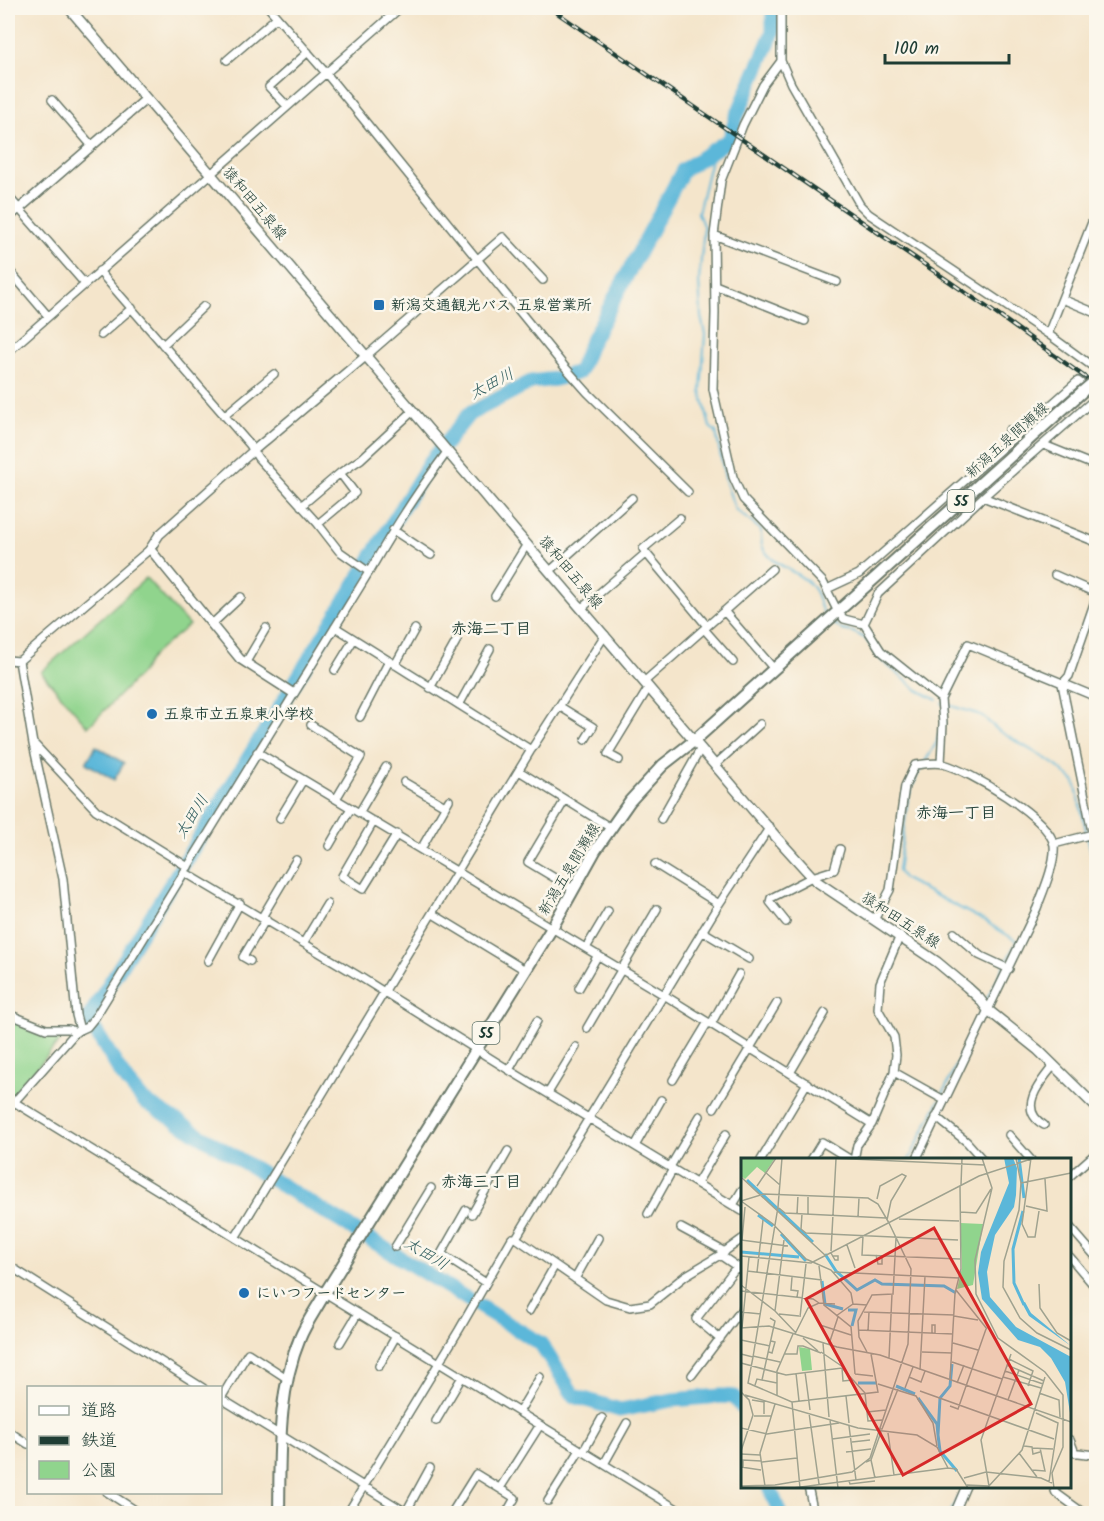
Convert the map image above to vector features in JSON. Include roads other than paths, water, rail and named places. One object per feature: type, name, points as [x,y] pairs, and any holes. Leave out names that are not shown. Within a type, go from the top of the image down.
[{"type":"main road","name":"猿和田五泉線","points":[[69,8],[812,877],[937,962],[1096,1105]]},
{"type":"main road","name":"新潟五泉間瀬線","points":[[279,1514],[280,1434],[288,1379],[300,1338],[325,1293],[552,928],[595,852],[630,801],[663,765],[698,744],[823,624],[1096,380]]},
{"type":"street","points":[[269,8],[325,72],[477,261],[575,378],[688,492]]},
{"type":"street","points":[[9,348],[399,8]]},
{"type":"street","points":[[781,8],[780,61],[860,205],[869,214],[1095,365]]},
{"type":"street","points":[[227,60],[277,17]]},
{"type":"street","points":[[287,106],[269,87],[308,52]]},
{"type":"street","points":[[780,61],[758,95],[743,125],[721,181],[714,235],[713,389],[733,477],[743,498],[824,582],[838,612],[844,619],[864,624],[881,651],[941,699]]},
{"type":"street","points":[[8,219],[146,99]]},
{"type":"street","points":[[52,100],[92,146]]},
{"type":"street","points":[[8,196],[85,284]]},
{"type":"street","points":[[1048,334],[1096,212]]},
{"type":"street","points":[[714,235],[837,282]]},
{"type":"street","points":[[8,660],[18,661],[150,549],[159,535],[503,237],[543,280]]},
{"type":"street","points":[[8,269],[48,316]]},
{"type":"street","points":[[99,271],[339,551],[369,572]]},
{"type":"street","points":[[715,285],[805,321]]},
{"type":"street","points":[[1062,299],[1096,313]]},
{"type":"street","points":[[163,345],[204,306]]},
{"type":"street","points":[[101,335],[132,308]]},
{"type":"street","points":[[224,416],[274,374]]},
{"type":"street","points":[[827,589],[860,574],[1077,381],[1096,396],[878,594],[864,624]]},
{"type":"street","points":[[301,506],[340,473],[361,459],[413,411]]},
{"type":"street","points":[[1009,430],[1017,434]]},
{"type":"street","points":[[1044,445],[1096,466]]},
{"type":"street","points":[[8,1109],[78,1031],[87,1027],[112,992],[184,866],[258,752],[291,691],[335,627],[419,489],[447,452]]},
{"type":"street","points":[[318,524],[355,493],[340,473]]},
{"type":"street","points":[[983,497],[1096,542]]},
{"type":"street","points":[[551,570],[632,498]]},
{"type":"street","points":[[680,518],[643,549],[734,662]]},
{"type":"street","points":[[393,530],[431,555]]},
{"type":"street","points":[[495,596],[527,544]]},
{"type":"street","points":[[150,549],[240,659],[291,691]]},
{"type":"street","points":[[582,608],[646,553]]},
{"type":"street","points":[[619,760],[608,754],[647,684],[706,627],[772,569]]},
{"type":"street","points":[[1055,575],[1096,592]]},
{"type":"street","points":[[212,624],[241,597]]},
{"type":"street","points":[[1062,684],[1069,676],[1096,598]]},
{"type":"street","points":[[724,611],[774,669]]},
{"type":"street","points":[[335,627],[531,750]]},
{"type":"street","points":[[246,662],[266,628]]},
{"type":"street","points":[[360,717],[415,629]]},
{"type":"street","points":[[235,1238],[531,750],[605,635]]},
{"type":"street","points":[[335,670],[354,639]]},
{"type":"street","points":[[430,687],[457,640]]},
{"type":"street","points":[[941,763],[943,723],[941,699],[968,645],[1096,697]]},
{"type":"street","points":[[459,705],[490,649]]},
{"type":"street","points":[[18,661],[33,744],[63,879],[78,1031]]},
{"type":"street","points":[[1062,684],[1093,818],[1096,850]]},
{"type":"street","points":[[559,706],[593,727],[585,740]]},
{"type":"street","points":[[716,764],[760,724]]},
{"type":"street","points":[[310,725],[362,756],[336,799]]},
{"type":"street","points":[[33,744],[96,810],[240,903],[509,1070],[741,1209]]},
{"type":"street","points":[[661,819],[698,744]]},
{"type":"street","points":[[258,752],[598,955],[872,1124]]},
{"type":"street","points":[[874,920],[890,890],[905,786],[915,765],[941,763],[963,771],[1026,810],[1042,825],[1054,844],[1051,871],[1037,908],[1010,969],[917,1158]]},
{"type":"street","points":[[359,813],[386,768]]},
{"type":"street","points":[[519,771],[611,828]]},
{"type":"street","points":[[280,818],[303,780]]},
{"type":"street","points":[[405,782],[447,803],[421,849]]},
{"type":"street","points":[[565,800],[528,861],[573,889]]},
{"type":"street","points":[[329,846],[351,808]]},
{"type":"street","points":[[374,821],[342,876],[363,889],[397,834]]},
{"type":"street","points":[[347,1514],[512,1238],[516,1238],[702,931],[770,827]]},
{"type":"street","points":[[1054,844],[1093,834]]},
{"type":"street","points":[[786,922],[770,902],[771,898],[812,877],[834,870],[840,849]]},
{"type":"street","points":[[250,961],[243,957],[296,860]]},
{"type":"street","points":[[655,864],[719,904]]},
{"type":"street","points":[[208,961],[240,903]]},
{"type":"street","points":[[304,942],[327,904]]},
{"type":"street","points":[[587,1028],[657,909]]},
{"type":"street","points":[[586,948],[608,911]]},
{"type":"street","points":[[433,914],[525,970]]},
{"type":"street","points":[[702,931],[749,958]]},
{"type":"street","points":[[954,933],[979,955],[1010,969]]},
{"type":"street","points":[[854,1158],[857,1145],[872,1124],[894,1072],[896,1055],[894,1037],[878,1009],[880,983],[899,938]]},
{"type":"street","points":[[579,988],[598,955]]},
{"type":"street","points":[[673,1080],[739,974]]},
{"type":"street","points":[[714,1107],[777,1003]]},
{"type":"street","points":[[790,1073],[825,1013]]},
{"type":"street","points":[[8,1014],[46,1029],[78,1031]]},
{"type":"street","points":[[509,1070],[537,1021]]},
{"type":"street","points":[[548,1093],[576,1047]]},
{"type":"street","points":[[1044,1125],[1033,1115],[1032,1100],[1035,1089],[1054,1065]]},
{"type":"street","points":[[894,1072],[944,1100]]},
{"type":"street","points":[[762,1158],[807,1083]]},
{"type":"street","points":[[635,1146],[661,1100]]},
{"type":"street","points":[[14,1102],[685,1514]]},
{"type":"street","points":[[648,1214],[700,1116]]},
{"type":"street","points":[[936,1117],[968,1142],[981,1158]]},
{"type":"street","points":[[697,1183],[726,1134]]},
{"type":"street","points":[[1009,1135],[1029,1158]]},
{"type":"street","points":[[812,1158],[822,1142],[850,1158]]},
{"type":"street","points":[[486,1283],[441,1254],[508,1151]]},
{"type":"street","points":[[1071,1175],[1096,1153]]},
{"type":"street","points":[[395,1247],[431,1188]]},
{"type":"street","points":[[733,1205],[741,1192]]},
{"type":"street","points":[[681,1228],[723,1254],[740,1268],[696,1319],[720,1339]]},
{"type":"street","points":[[1071,1228],[1096,1257]]},
{"type":"street","points":[[516,1238],[606,1300],[630,1307],[650,1304],[685,1276],[723,1254],[741,1240]]},
{"type":"street","points":[[575,1279],[598,1238]]},
{"type":"street","points":[[1071,1258],[1096,1288]]},
{"type":"street","points":[[8,1265],[200,1386]]},
{"type":"street","points":[[529,1311],[555,1265]]},
{"type":"street","points":[[692,1375],[741,1310]]},
{"type":"street","points":[[340,1342],[358,1313]]},
{"type":"street","points":[[379,1366],[396,1336]]},
{"type":"street","points":[[222,1396],[248,1353],[288,1379]]},
{"type":"street","points":[[436,1421],[462,1377]]},
{"type":"street","points":[[519,1412],[540,1377]]},
{"type":"street","points":[[222,1399],[408,1513],[430,1468]]},
{"type":"street","points":[[548,1501],[603,1418]]},
{"type":"street","points":[[604,1464],[627,1423]]},
{"type":"street","points":[[500,1488],[540,1425]]},
{"type":"street","points":[[8,1431],[27,1443]]},
{"type":"street","points":[[1072,1453],[1096,1455]]},
{"type":"street","points":[[451,1514],[476,1474],[515,1498],[506,1514]]},
{"type":"street","points":[[808,1488],[814,1514]]},
{"type":"street","points":[[954,1514],[965,1488]]},
{"type":"street","points":[[1054,1488],[1056,1493],[1075,1511],[1085,1514]]},
{"type":"street","points":[[110,1494],[141,1514]]},
{"type":"water","points":[[96,746],[124,763],[114,780],[86,763]]},
{"type":"waterway","name":"太田川","points":[[741,1406],[735,1397],[721,1396],[672,1400],[620,1410],[574,1396],[541,1344],[144,1101],[123,1076],[88,1019],[429,464],[469,414],[531,382],[555,379],[579,372],[590,344],[683,170],[730,139],[736,118],[773,32],[773,8]]},
{"type":"waterway","points":[[730,139],[711,159],[698,213],[704,228],[699,281],[701,317],[705,334],[701,391],[710,427],[716,432],[726,483],[735,509],[761,530],[762,546],[768,555],[810,584],[827,617]]},
{"type":"waterway","points":[[831,621],[842,630],[865,638],[882,661],[918,690],[937,700]]},
{"type":"waterway","points":[[942,703],[981,715],[999,731],[1053,763],[1075,782],[1096,873]]},
{"type":"waterway","points":[[939,733],[937,742],[917,775],[908,797],[898,871],[904,879],[983,920],[1017,941],[986,1001]]},
{"type":"waterway","points":[[942,1096],[982,1008]]},
{"type":"waterway","points":[[910,1158],[939,1101]]},
{"type":"waterway","name":"太田川","points":[[770,1488],[780,1514]]},
{"type":"waterway","points":[[950,1514],[958,1497]]},
{"type":"railway","points":[[550,8],[988,308],[1096,385]]},
{"type":"place","name":"新潟交通観光バス 五泉営業所","points":[[379,305]]},
{"type":"place","name":"五泉市立五泉東小学校","points":[[152,714]]},
{"type":"place","name":"にいつフードセンター","points":[[244,1293]]},
{"type":"district","name":"赤海二丁目","points":[[491,628]]},
{"type":"district","name":"赤海一丁目","points":[[956,812]]},
{"type":"district","name":"赤海三丁目","points":[[481,1181]]}]
